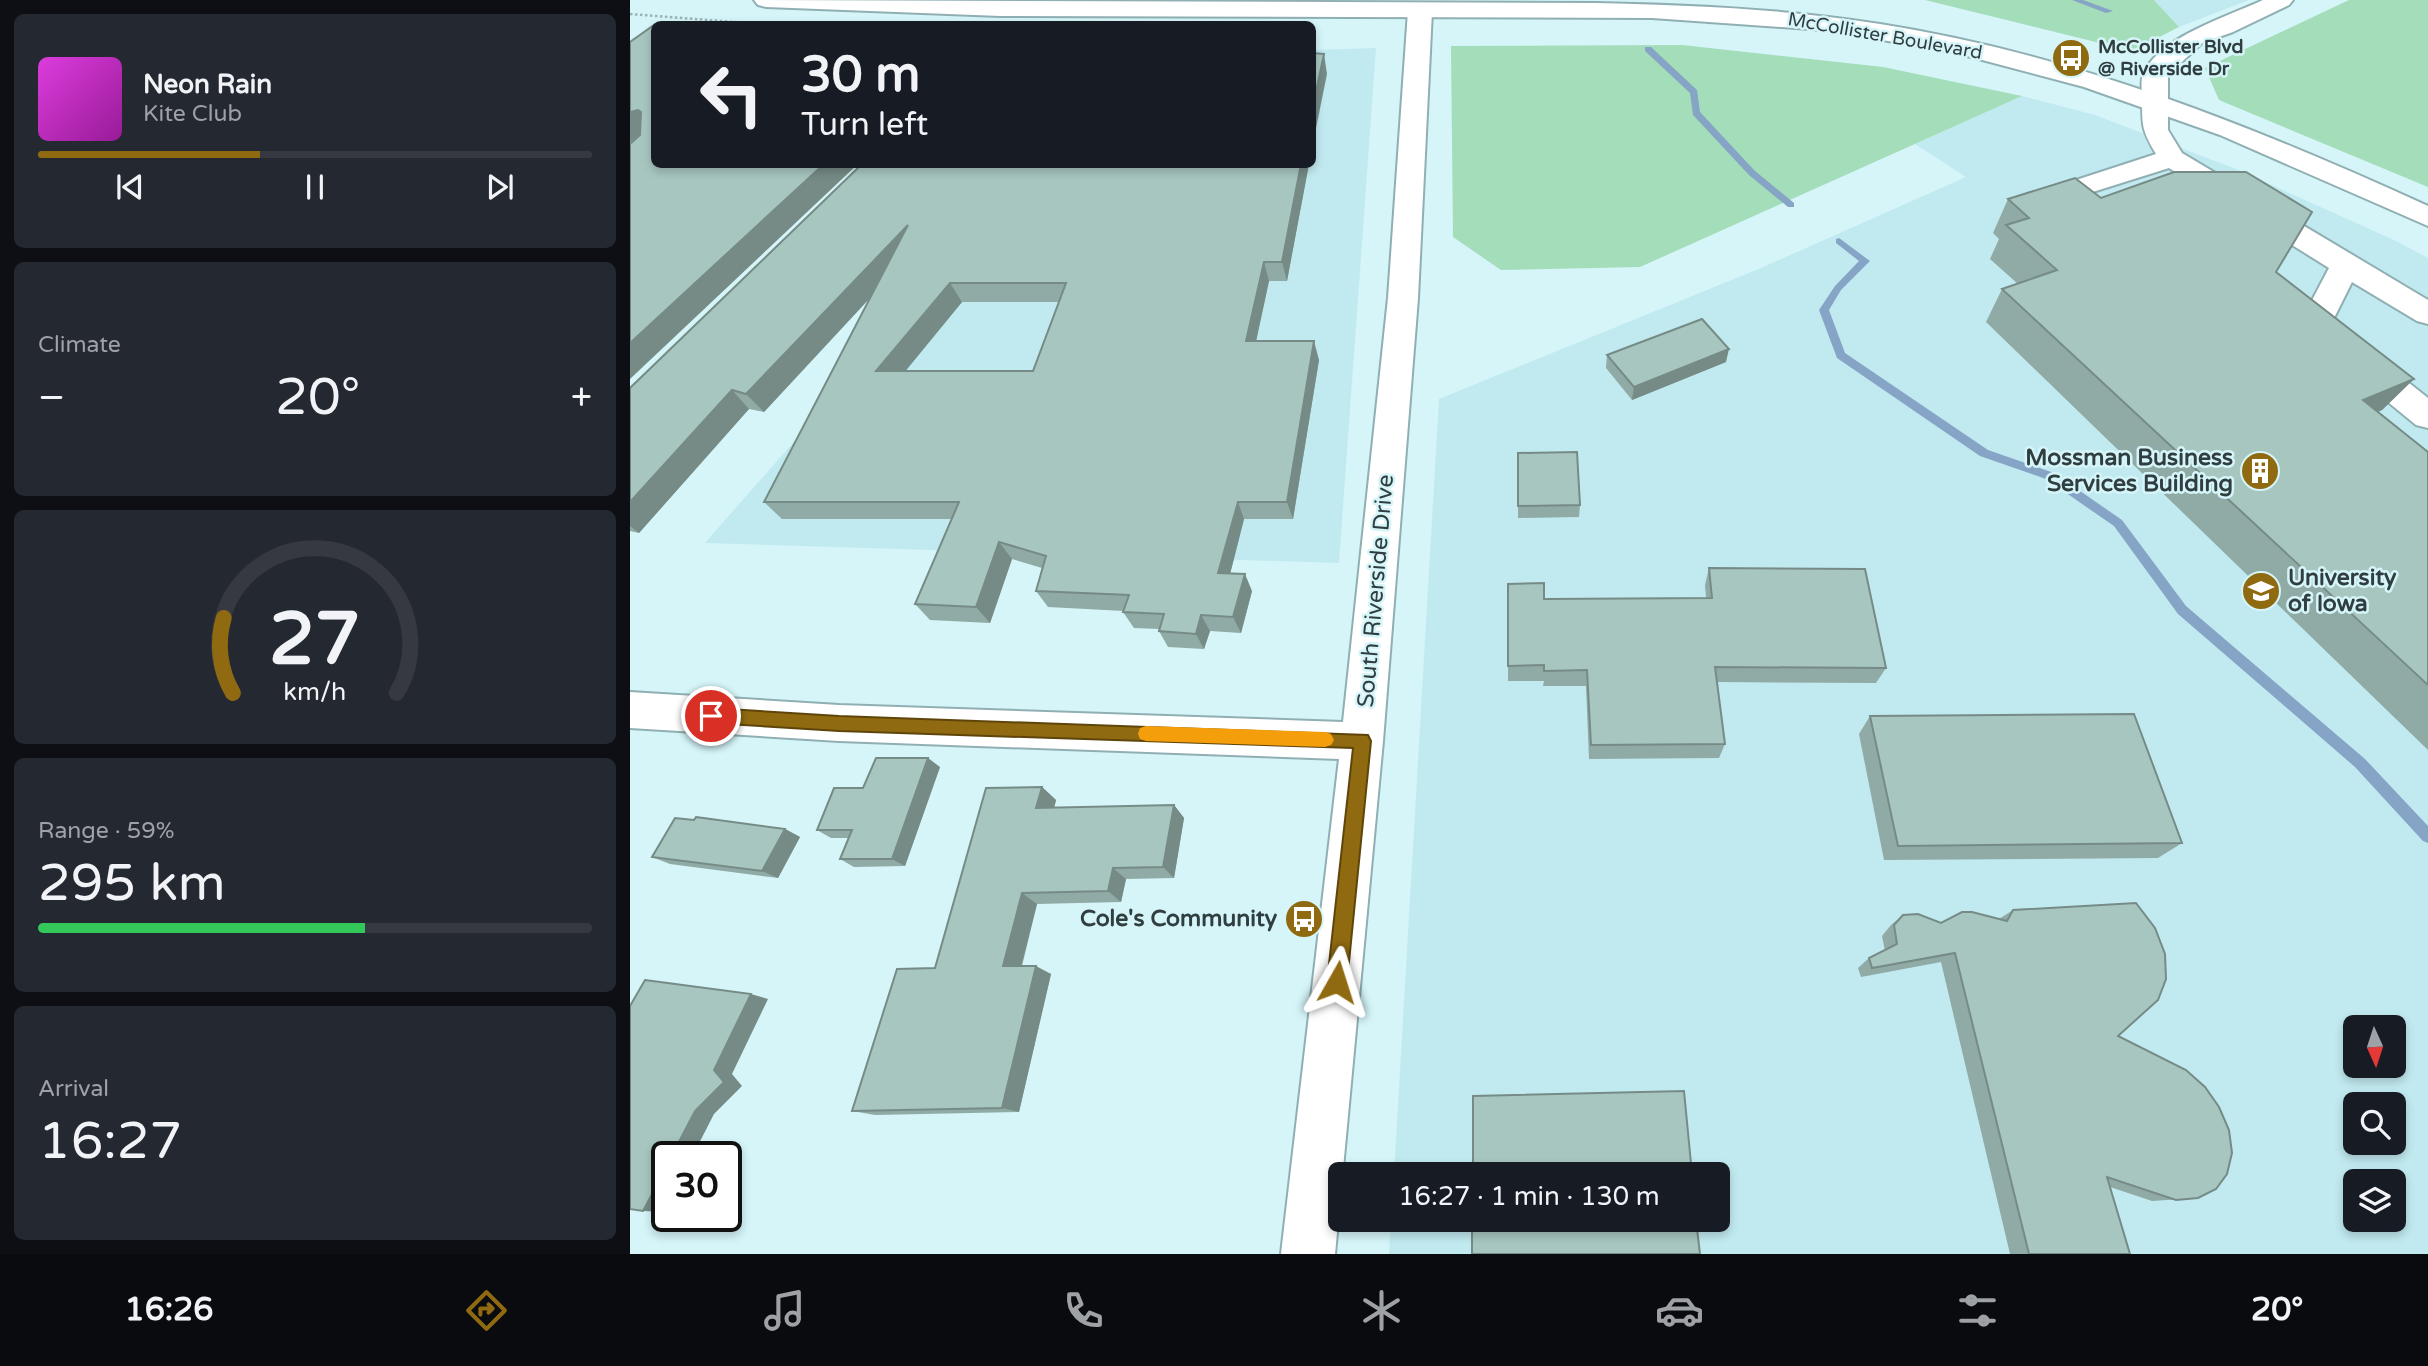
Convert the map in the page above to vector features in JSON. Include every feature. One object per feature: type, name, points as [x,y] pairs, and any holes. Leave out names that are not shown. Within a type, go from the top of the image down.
[{"type":"main road","name":"McCollister Boulevard","points":[[766,0],[1006,9],[1627,9],[1789,19],[1883,31],[2053,69],[2155,103],[2330,171],[2428,217]]},
{"type":"main road","points":[[2281,0],[2225,27],[2193,38],[2168,59],[2155,74],[2155,130],[2172,158],[2428,314]]},
{"type":"main road","name":"South Riverside Drive","points":[[1308,1254],[1362,741],[1403,298],[1420,11]]},
{"type":"main road","points":[[2080,188],[2172,158]]},
{"type":"main road","points":[[2345,265],[2315,325],[2428,416]]},
{"type":"main road","points":[[630,710],[839,723],[1362,741]]},
{"type":"path","points":[[630,14],[720,21]]},
{"type":"shaded area","points":[[2154,0],[2249,0],[2179,27]]},
{"type":"shaded area","points":[[1376,48],[1339,563],[705,543],[1034,168],[1316,168],[1316,50]]},
{"type":"shaded area","points":[[2022,96],[2095,115],[2236,169],[2428,258],[2428,1254],[1389,1254],[1390,1232],[1730,1232],[1730,1162],[1395,1162],[1439,399],[1761,268],[1966,177],[1915,144]]},
{"type":"green space","points":[[1925,0],[2154,0],[2179,27],[2132,51]]},
{"type":"green space","points":[[2349,0],[2428,0],[2428,187],[2219,100],[2205,68]]},
{"type":"green space","points":[[1682,45],[1883,67],[2022,96],[1640,267],[1501,270],[1453,237],[1451,46]]},
{"type":"building","points":[[651,27],[651,168],[820,168],[630,343],[630,144],[640,135],[641,112],[630,112],[630,42]]},
{"type":"building","points":[[1316,53],[1324,54],[1316,91]]},
{"type":"building","points":[[858,168],[1300,168],[1282,262],[1264,262],[1246,341],[1314,341],[1287,502],[1238,502],[1218,573],[1245,574],[1233,617],[1201,615],[1196,634],[1159,631],[1164,614],[1123,612],[1129,595],[1036,591],[1046,556],[999,542],[976,607],[915,604],[959,502],[764,502],[908,225],[746,394],[732,390],[630,502],[630,388]],"holes":[[[950,283],[1066,283],[1033,371],[876,371]]]},
{"type":"building","name":"Mossman Business Services Building","points":[[2174,172],[2246,172],[2312,212],[2276,272],[2414,379],[2363,400],[2428,452],[2428,685],[2002,289],[2057,270],[2006,225],[2029,218],[2008,199],[2075,178],[2101,198]]},
{"type":"building","points":[[1702,319],[1729,349],[1634,387],[1607,355]]},
{"type":"building","points":[[1577,452],[1580,505],[1518,506],[1518,453]]},
{"type":"building","points":[[1709,568],[1865,569],[1886,668],[1715,667],[1725,744],[1591,745],[1587,670],[1544,671],[1544,665],[1508,666],[1508,584],[1544,583],[1544,599],[1712,598]]},
{"type":"building","points":[[2134,714],[2182,843],[1898,846],[1870,716]]},
{"type":"building","points":[[876,758],[928,758],[892,859],[840,859],[852,830],[817,830],[834,788],[863,788]]},
{"type":"building","points":[[1042,787],[1036,808],[1174,805],[1163,867],[1113,868],[1108,891],[1022,893],[1003,966],[1036,966],[1002,1108],[852,1111],[897,969],[935,968],[986,788]]},
{"type":"building","points":[[696,817],[785,829],[762,871],[652,857],[675,818],[694,820]]},
{"type":"building","points":[[2136,903],[2155,928],[2165,954],[2166,979],[2158,1000],[2118,1036],[2186,1070],[2205,1087],[2219,1107],[2229,1130],[2232,1153],[2227,1174],[2216,1189],[2198,1198],[2176,1200],[2107,1177],[2130,1254],[2029,1254],[1955,953],[1872,968],[1869,958],[1897,944],[1894,925],[1903,915],[1918,914],[1941,923],[1962,912],[1972,912],[2007,921],[2013,910]]},
{"type":"building","points":[[645,980],[751,994],[714,1070],[724,1082],[695,1111],[679,1141],[651,1141],[651,1196],[643,1211],[630,1209],[630,1006]]},
{"type":"building","points":[[1684,1091],[1691,1162],[1473,1162],[1473,1096]]},
{"type":"building","points":[[1472,1232],[1697,1232],[1700,1254],[1472,1254]]},
{"type":"waterway","points":[[2076,0],[2109,11]]},
{"type":"waterway","points":[[1648,49],[1694,92],[1696,113],[1752,173],[1791,205]]},
{"type":"waterway","points":[[1839,241],[1865,261],[1838,288],[1824,310],[1841,355],[1984,453],[2050,476],[2118,523],[2182,610],[2360,763],[2428,836]]},
{"type":"slow traffic","points":[[1146,734],[1325,740]]},
{"type":"place","name":"McCollister Blvd @ Riverside Dr","points":[[2071,58]]},
{"type":"place","name":"Mossman Business Services Building","points":[[2260,471]]},
{"type":"place","name":"University of Iowa","points":[[2261,591]]},
{"type":"place","name":"Cole's Community","points":[[1304,919]]},
{"type":"route","points":[[711,716],[1362,741],[1337,982]]}]
